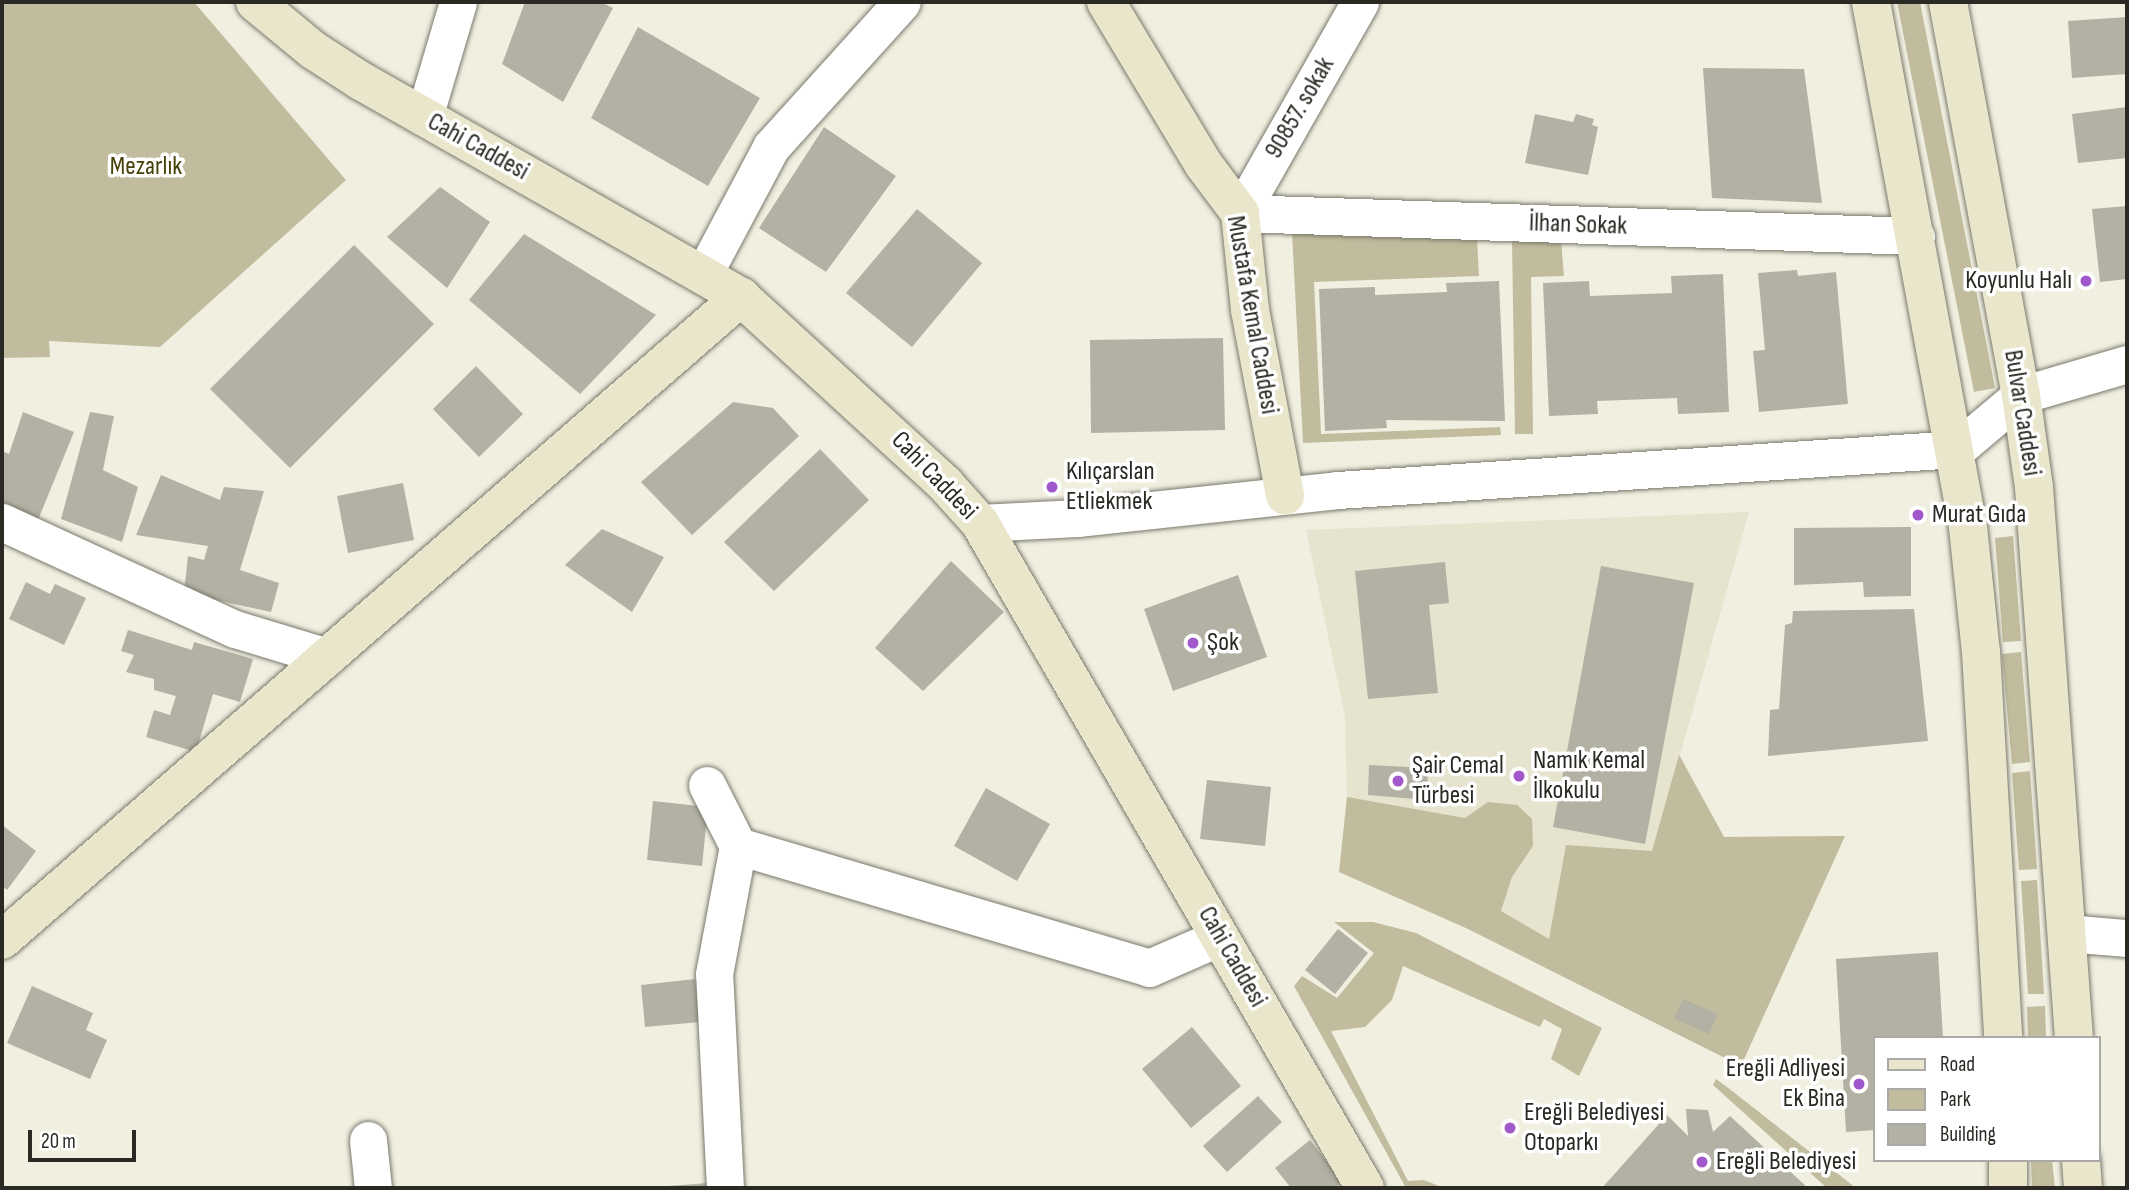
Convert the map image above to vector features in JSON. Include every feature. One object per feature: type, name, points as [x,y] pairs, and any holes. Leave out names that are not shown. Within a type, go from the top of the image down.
[{"type":"main road","name":"Cahi Caddesi","points":[[255,2],[313,50],[741,297],[872,413],[980,523],[1365,1188]]},
{"type":"main road","name":"Mustafa Kemal Caddesi","points":[[1106,2],[1204,165],[1240,213],[1250,310],[1285,496]]},
{"type":"main road","points":[[1871,2],[1956,449],[1981,652],[2003,1036]]},
{"type":"main road","name":"Bulvar Caddesi","points":[[1948,2],[2021,395],[2034,487],[2074,1036]]},
{"type":"main road","points":[[6,928],[327,657],[741,297]]},
{"type":"main road","points":[[2008,1162],[2008,1188]]},
{"type":"main road","points":[[2081,1162],[2083,1188]]},
{"type":"street","points":[[425,117],[458,2]]},
{"type":"street","points":[[703,275],[771,147],[902,2]]},
{"type":"street","name":"90857. sokak","points":[[1240,213],[1360,2]]},
{"type":"street","name":"İlhan Sokak","points":[[1240,213],[1916,236]]},
{"type":"street","points":[[980,523],[1077,519],[1285,496],[1956,449],[2021,395],[2127,364]]},
{"type":"street","points":[[2,522],[234,629],[327,657]]},
{"type":"street","points":[[707,785],[738,846],[714,974],[724,1188]]},
{"type":"street","points":[[738,846],[1149,968],[1220,937]]},
{"type":"street","points":[[2067,933],[2127,938]]},
{"type":"street","points":[[368,1140],[373,1188]]},
{"type":"shaded area","name":"Namık Kemal İlkokulu","points":[[1749,512],[1680,755],[1724,837],[1845,836],[1741,1066],[1466,928],[1339,872],[1347,797],[1345,717],[1306,530]]},
{"type":"green space","name":"Mezarlık","points":[[2,2],[194,2],[346,180],[160,347],[49,341],[50,357],[2,358]]},
{"type":"green space","points":[[1897,2],[1920,2],[1995,388],[1974,392]]},
{"type":"green space","points":[[1292,233],[1477,238],[1479,276],[1314,282],[1321,434],[1500,427],[1501,435],[1303,443]]},
{"type":"green space","points":[[1512,239],[1561,240],[1564,276],[1531,277],[1533,434],[1515,434]]},
{"type":"green space","points":[[2013,536],[2021,641],[2003,642],[1995,538]]},
{"type":"green space","points":[[2021,652],[2030,762],[2012,764],[2002,654]]},
{"type":"green space","points":[[1679,755],[1724,837],[1845,836],[1741,1066],[1466,928],[1339,872],[1347,797],[1465,818],[1488,802],[1517,805],[1532,819],[1533,846],[1512,877],[1501,911],[1549,939],[1566,845],[1652,851]]},
{"type":"green space","points":[[2030,771],[2037,869],[2019,870],[2012,773]]},
{"type":"green space","points":[[2037,880],[2044,994],[2028,994],[2021,881]]},
{"type":"green space","points":[[1334,922],[1373,922],[1416,933],[1602,1028],[1579,1076],[1551,1059],[1562,1029],[1544,1019],[1540,1027],[1403,966],[1392,1000],[1365,1027],[1331,1031],[1408,1181],[1424,1180],[1444,1188],[1406,1188],[1294,986],[1302,976],[1337,998],[1374,953]]},
{"type":"green space","points":[[2045,1006],[2046,1036],[2028,1036],[2027,1007]]},
{"type":"green space","points":[[1716,1079],[1856,1188],[1827,1188],[1713,1085]]},
{"type":"green space","points":[[2031,1162],[2052,1162],[2055,1188],[2032,1188]]},
{"type":"building","points":[[525,2],[601,2],[613,8],[563,102],[502,64]]},
{"type":"building","points":[[2127,17],[2127,74],[2072,78],[2068,21]]},
{"type":"building","points":[[638,27],[760,98],[708,186],[591,118]]},
{"type":"building","points":[[1703,68],[1804,69],[1822,203],[1712,198]]},
{"type":"building","points":[[2127,107],[2127,158],[2078,163],[2072,114]]},
{"type":"building","points":[[1535,114],[1573,122],[1576,114],[1594,119],[1592,125],[1598,127],[1588,175],[1525,163]]},
{"type":"building","points":[[824,127],[896,176],[826,272],[759,228]]},
{"type":"building","points":[[440,187],[490,222],[447,288],[387,237]]},
{"type":"building","points":[[2127,206],[2127,279],[2100,282],[2092,209]]},
{"type":"building","points":[[917,209],[982,263],[912,347],[846,293]]},
{"type":"building","points":[[524,234],[656,315],[580,394],[469,300]]},
{"type":"building","points":[[354,245],[434,324],[290,468],[210,389]]},
{"type":"building","points":[[1797,270],[1798,276],[1836,272],[1848,404],[1759,412],[1753,351],[1765,350],[1758,273]]},
{"type":"building","points":[[1723,274],[1729,412],[1678,414],[1677,398],[1597,401],[1598,414],[1549,416],[1543,283],[1589,281],[1590,296],[1672,293],[1671,276]]},
{"type":"building","points":[[1499,281],[1505,421],[1386,420],[1387,428],[1325,431],[1319,289],[1375,287],[1375,295],[1447,292],[1446,283]]},
{"type":"building","points":[[1223,338],[1225,430],[1091,433],[1090,340]]},
{"type":"building","points":[[476,366],[523,414],[479,457],[433,409]]},
{"type":"building","points":[[733,402],[773,408],[799,436],[692,535],[641,482]]},
{"type":"building","points":[[23,412],[74,432],[38,520],[2,508],[2,451],[9,454]]},
{"type":"building","points":[[90,412],[114,416],[103,470],[138,487],[122,542],[61,519]]},
{"type":"building","points":[[820,449],[869,500],[774,591],[724,542]]},
{"type":"building","points":[[161,475],[220,500],[224,487],[264,491],[240,570],[279,583],[271,612],[184,593],[188,556],[204,560],[208,546],[136,535]]},
{"type":"building","points":[[403,483],[414,540],[348,553],[337,496]]},
{"type":"building","points":[[1911,527],[1911,596],[1864,597],[1863,582],[1794,585],[1794,528]]},
{"type":"building","points":[[602,529],[664,557],[632,612],[565,565]]},
{"type":"building","points":[[951,561],[1004,612],[923,691],[875,648]]},
{"type":"building","points":[[1445,562],[1449,603],[1429,605],[1438,693],[1368,699],[1355,571]]},
{"type":"building","points":[[1601,566],[1694,583],[1645,844],[1553,827]]},
{"type":"building","points":[[1238,575],[1267,657],[1173,691],[1144,609]]},
{"type":"building","points":[[26,582],[50,594],[55,584],[86,598],[64,645],[9,619]]},
{"type":"building","points":[[1914,609],[1928,741],[1768,756],[1770,710],[1779,709],[1785,625],[1792,623],[1793,611]]},
{"type":"building","points":[[128,630],[192,650],[194,642],[253,659],[240,702],[213,694],[196,752],[146,737],[154,710],[170,715],[176,696],[154,690],[154,679],[126,672],[134,655],[121,651]]},
{"type":"building","name":"Şair Cemal Türbesi","points":[[1369,765],[1428,768],[1427,800],[1368,795]]},
{"type":"building","points":[[1207,780],[1271,787],[1265,846],[1200,839]]},
{"type":"building","points":[[986,788],[1050,824],[1017,881],[954,846]]},
{"type":"building","points":[[653,801],[708,807],[702,866],[647,860]]},
{"type":"building","points":[[2,825],[36,851],[7,890],[2,886]]},
{"type":"building","points":[[1338,929],[1368,953],[1335,994],[1305,970]]},
{"type":"building","name":"Ereğli Adliyesi Ek Bina","points":[[1938,952],[1943,1036],[1874,1036],[1874,1130],[1846,1132],[1836,959]]},
{"type":"building","points":[[695,979],[700,1022],[645,1027],[641,985]]},
{"type":"building","points":[[32,986],[93,1013],[86,1030],[107,1040],[90,1079],[7,1043]]},
{"type":"building","points":[[1683,999],[1718,1014],[1709,1034],[1674,1019]]},
{"type":"building","points":[[1192,1027],[1241,1086],[1191,1128],[1142,1069]]},
{"type":"building","points":[[1258,1096],[1282,1122],[1227,1172],[1203,1146]]},
{"type":"building","name":"Ereğli Belediyesi","points":[[1686,1109],[1708,1110],[1713,1132],[1730,1116],[1808,1188],[1602,1188],[1667,1115],[1688,1136]]},
{"type":"building","points":[[1310,1140],[1343,1182],[1334,1188],[1291,1188],[1275,1168]]},
{"type":"building","points":[[709,1183],[709,1188],[668,1188],[668,1186]]},
{"type":"place","name":"Koyunlu Halı","points":[[2086,281]]},
{"type":"place","name":"Kılıçarslan Etliekmek","points":[[1052,487]]},
{"type":"place","name":"Murat Gıda","points":[[1918,515]]},
{"type":"place","name":"Şok","points":[[1193,643]]},
{"type":"place","name":"Namık Kemal İlkokulu","points":[[1519,776]]},
{"type":"place","name":"Şair Cemal Türbesi","points":[[1398,781]]},
{"type":"place","name":"Ereğli Adliyesi Ek Bina","points":[[1859,1084]]},
{"type":"place","name":"Ereğli Belediyesi Otoparkı","points":[[1510,1128]]},
{"type":"place","name":"Ereğli Belediyesi","points":[[1702,1162]]}]
